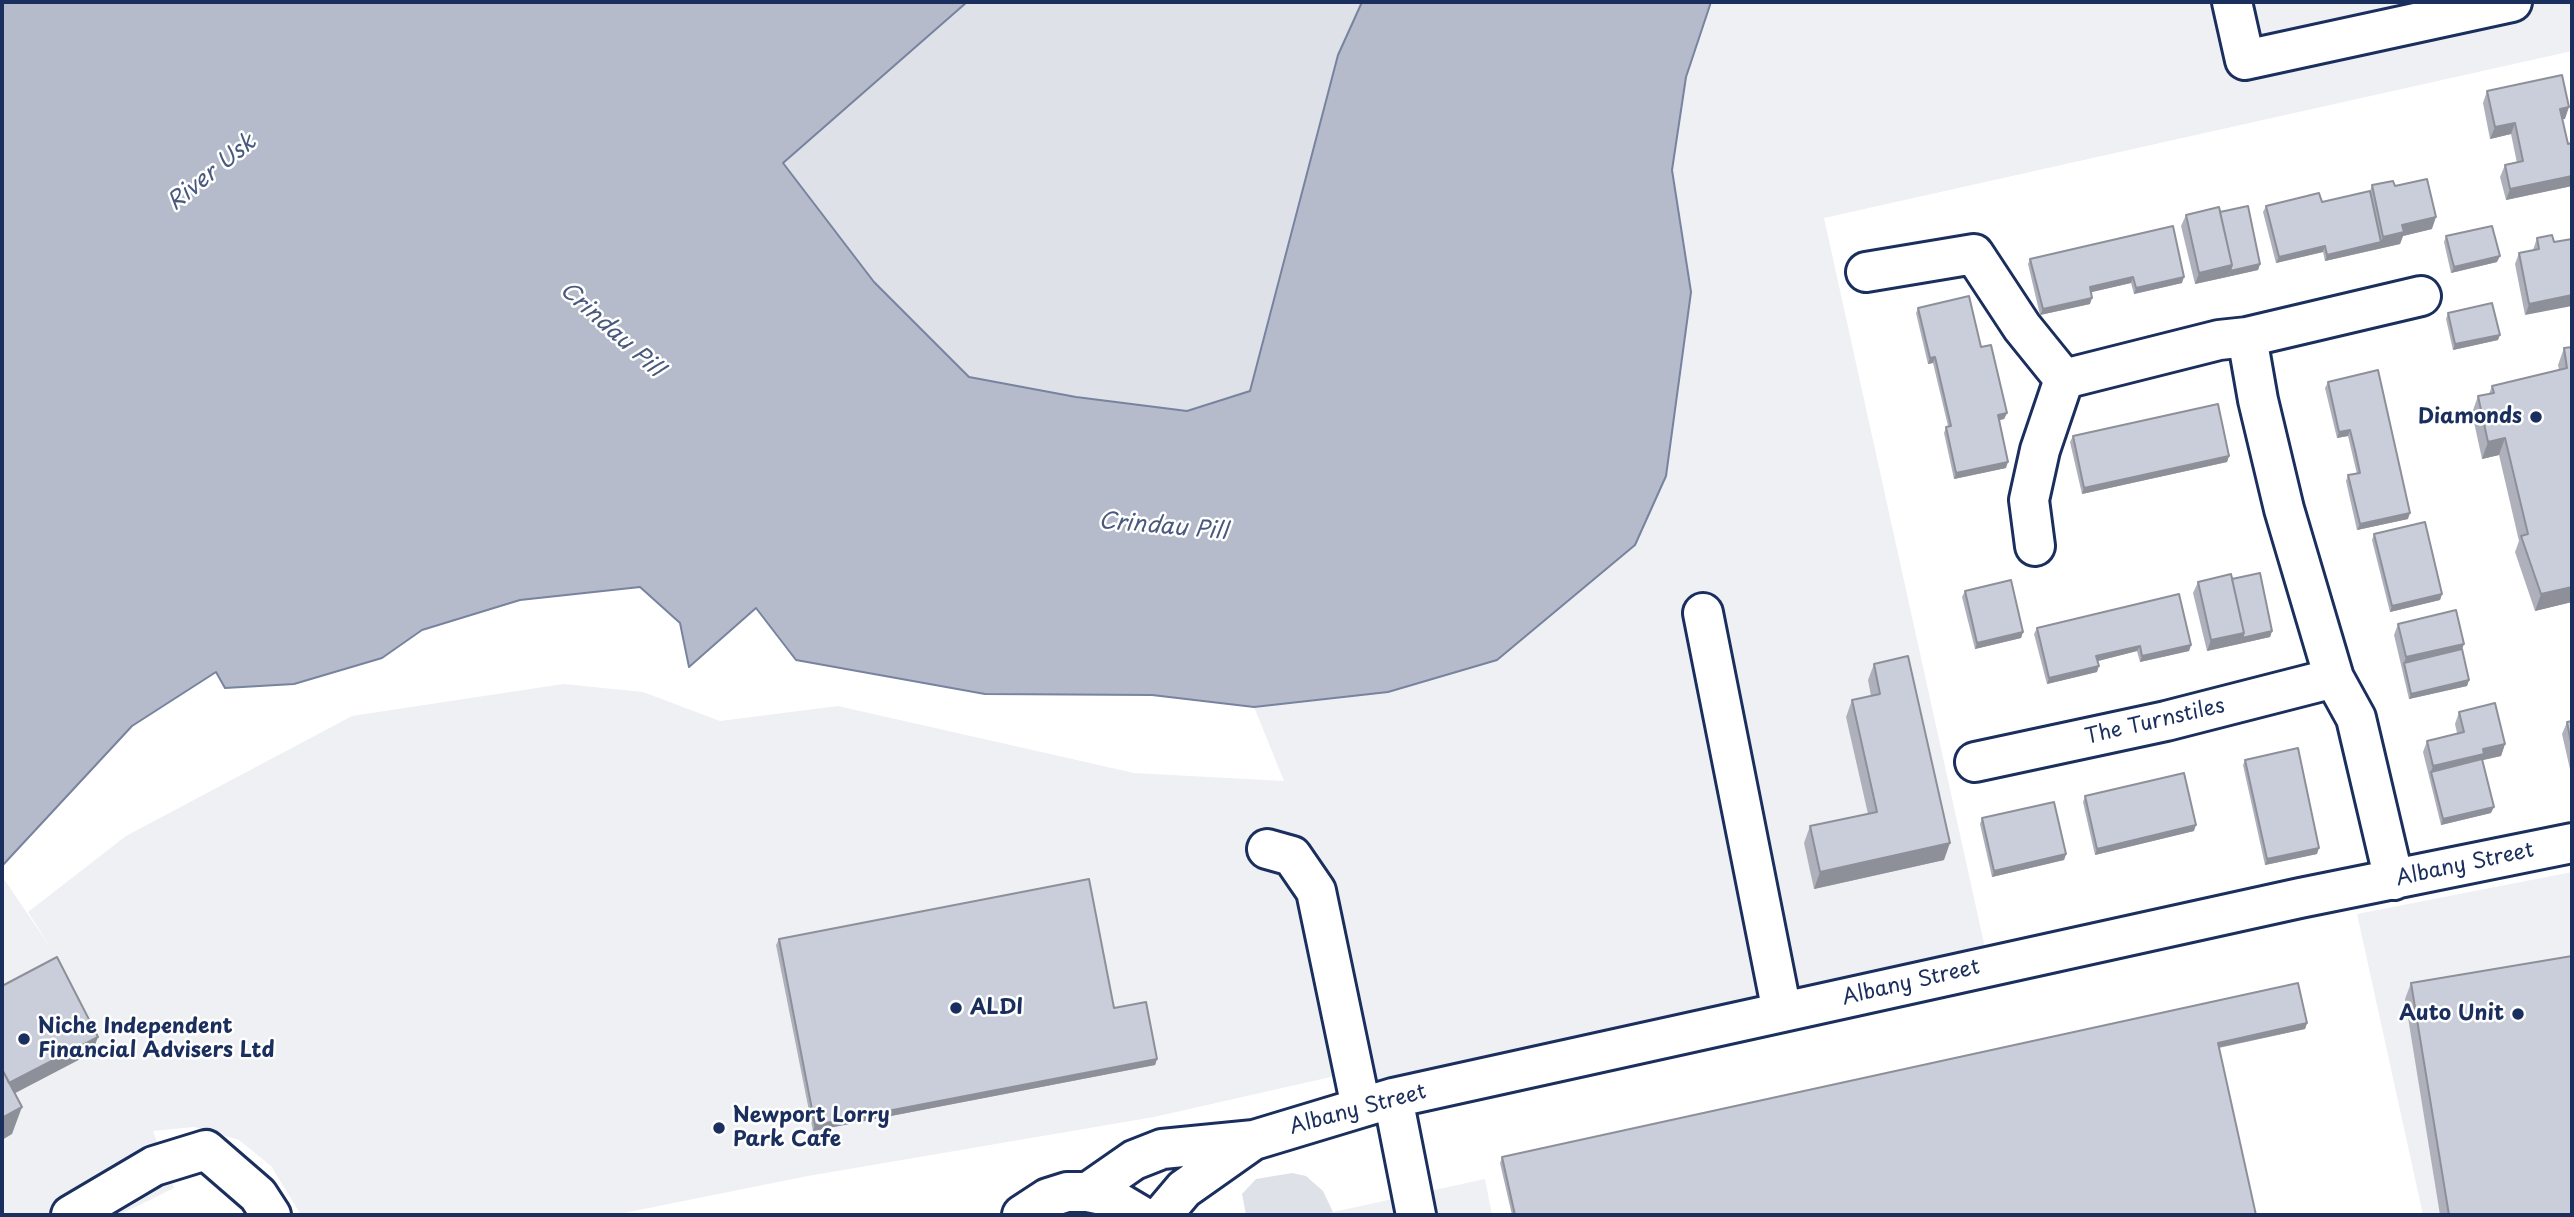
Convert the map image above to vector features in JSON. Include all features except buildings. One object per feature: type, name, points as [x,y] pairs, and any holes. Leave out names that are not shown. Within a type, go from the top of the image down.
[{"type":"street","points":[[2232,2],[2245,60],[2512,2]]},
{"type":"street","points":[[1866,272],[1973,254],[2022,327],[2064,379]]},
{"type":"street","points":[[2064,379],[2219,340],[2247,337],[2421,296]]},
{"type":"street","points":[[2247,337],[2258,400],[2284,509],[2334,678],[2356,718],[2394,880]]},
{"type":"street","points":[[2035,546],[2029,500],[2040,450],[2064,379]]},
{"type":"street","points":[[1703,613],[1782,1012]]},
{"type":"street","name":"The Turnstiles","points":[[1975,762],[2166,721],[2334,678]]},
{"type":"street","name":"Albany Street","points":[[1088,1192],[1134,1160],[1162,1149],[1254,1140],[1377,1102],[1782,1012],[2572,843]]},
{"type":"street","points":[[1267,849],[1292,856],[1316,891],[1377,1102],[1416,1215]]},
{"type":"street","name":"Albany Street","points":[[1162,1215],[1184,1189],[1254,1140]]},
{"type":"street","points":[[71,1215],[154,1166],[206,1150],[258,1195],[268,1214]]},
{"type":"street","points":[[1022,1215],[1048,1198],[1068,1192],[1108,1196],[1140,1215]]},
{"type":"shaded area","points":[[669,2],[1711,2],[1686,77],[1672,170],[1691,292],[1666,476],[1635,545],[1497,660],[1388,692],[1254,707],[1152,695],[985,694],[796,660],[756,608],[689,667],[680,623],[640,587],[520,600],[422,630],[382,658],[294,684],[225,688],[216,672],[132,726],[2,866]]},
{"type":"shaded area","points":[[1711,2],[2572,2],[2572,51],[1824,218],[1989,966],[1592,1055],[1357,1084],[1353,1072],[1154,1117],[808,1176],[614,1215],[301,1215],[271,1166],[239,1140],[194,1127],[153,1131],[174,1188],[119,1215],[2,1215],[2,881],[4,879],[52,950],[28,912],[126,836],[352,716],[563,684],[643,692],[720,721],[838,706],[1134,773],[1284,781],[1254,707],[1388,692],[1691,292],[1672,170],[1686,77]]},
{"type":"shaded area","points":[[2572,872],[2572,1215],[2423,1215],[2357,914]]},
{"type":"shaded area","points":[[1292,1173],[1306,1176],[1323,1191],[1333,1212],[1321,1215],[1246,1215],[1242,1194],[1256,1179]]},
{"type":"shaded area","points":[[1485,1179],[1492,1215],[1321,1215],[1333,1212]]},
{"type":"water","points":[[2,2],[967,2],[783,163],[874,282],[969,377],[1076,397],[1187,411],[1250,391],[1338,55],[1362,2],[1711,2],[1686,77],[1672,170],[1691,292],[1666,476],[1635,545],[1497,660],[1388,692],[1254,707],[1152,695],[985,694],[796,660],[756,608],[689,667],[680,623],[640,587],[520,600],[422,630],[382,658],[294,684],[225,688],[216,672],[132,726],[2,866]]},
{"type":"place","name":"Diamonds","points":[[2536,417]]},
{"type":"place","name":"ALDI","points":[[956,1008]]},
{"type":"place","name":"Auto Unit","points":[[2518,1014]]},
{"type":"place","name":"Niche Independent Financial Advisers Ltd","points":[[24,1039]]},
{"type":"place","name":"Newport Lorry Park Cafe","points":[[719,1128]]},
{"type":"water label","name":"River Usk","points":[[212,173]]},
{"type":"water label","name":"Crindau Pill","points":[[611,330]]},
{"type":"water label","name":"Crindau Pill","points":[[1163,527]]}]
